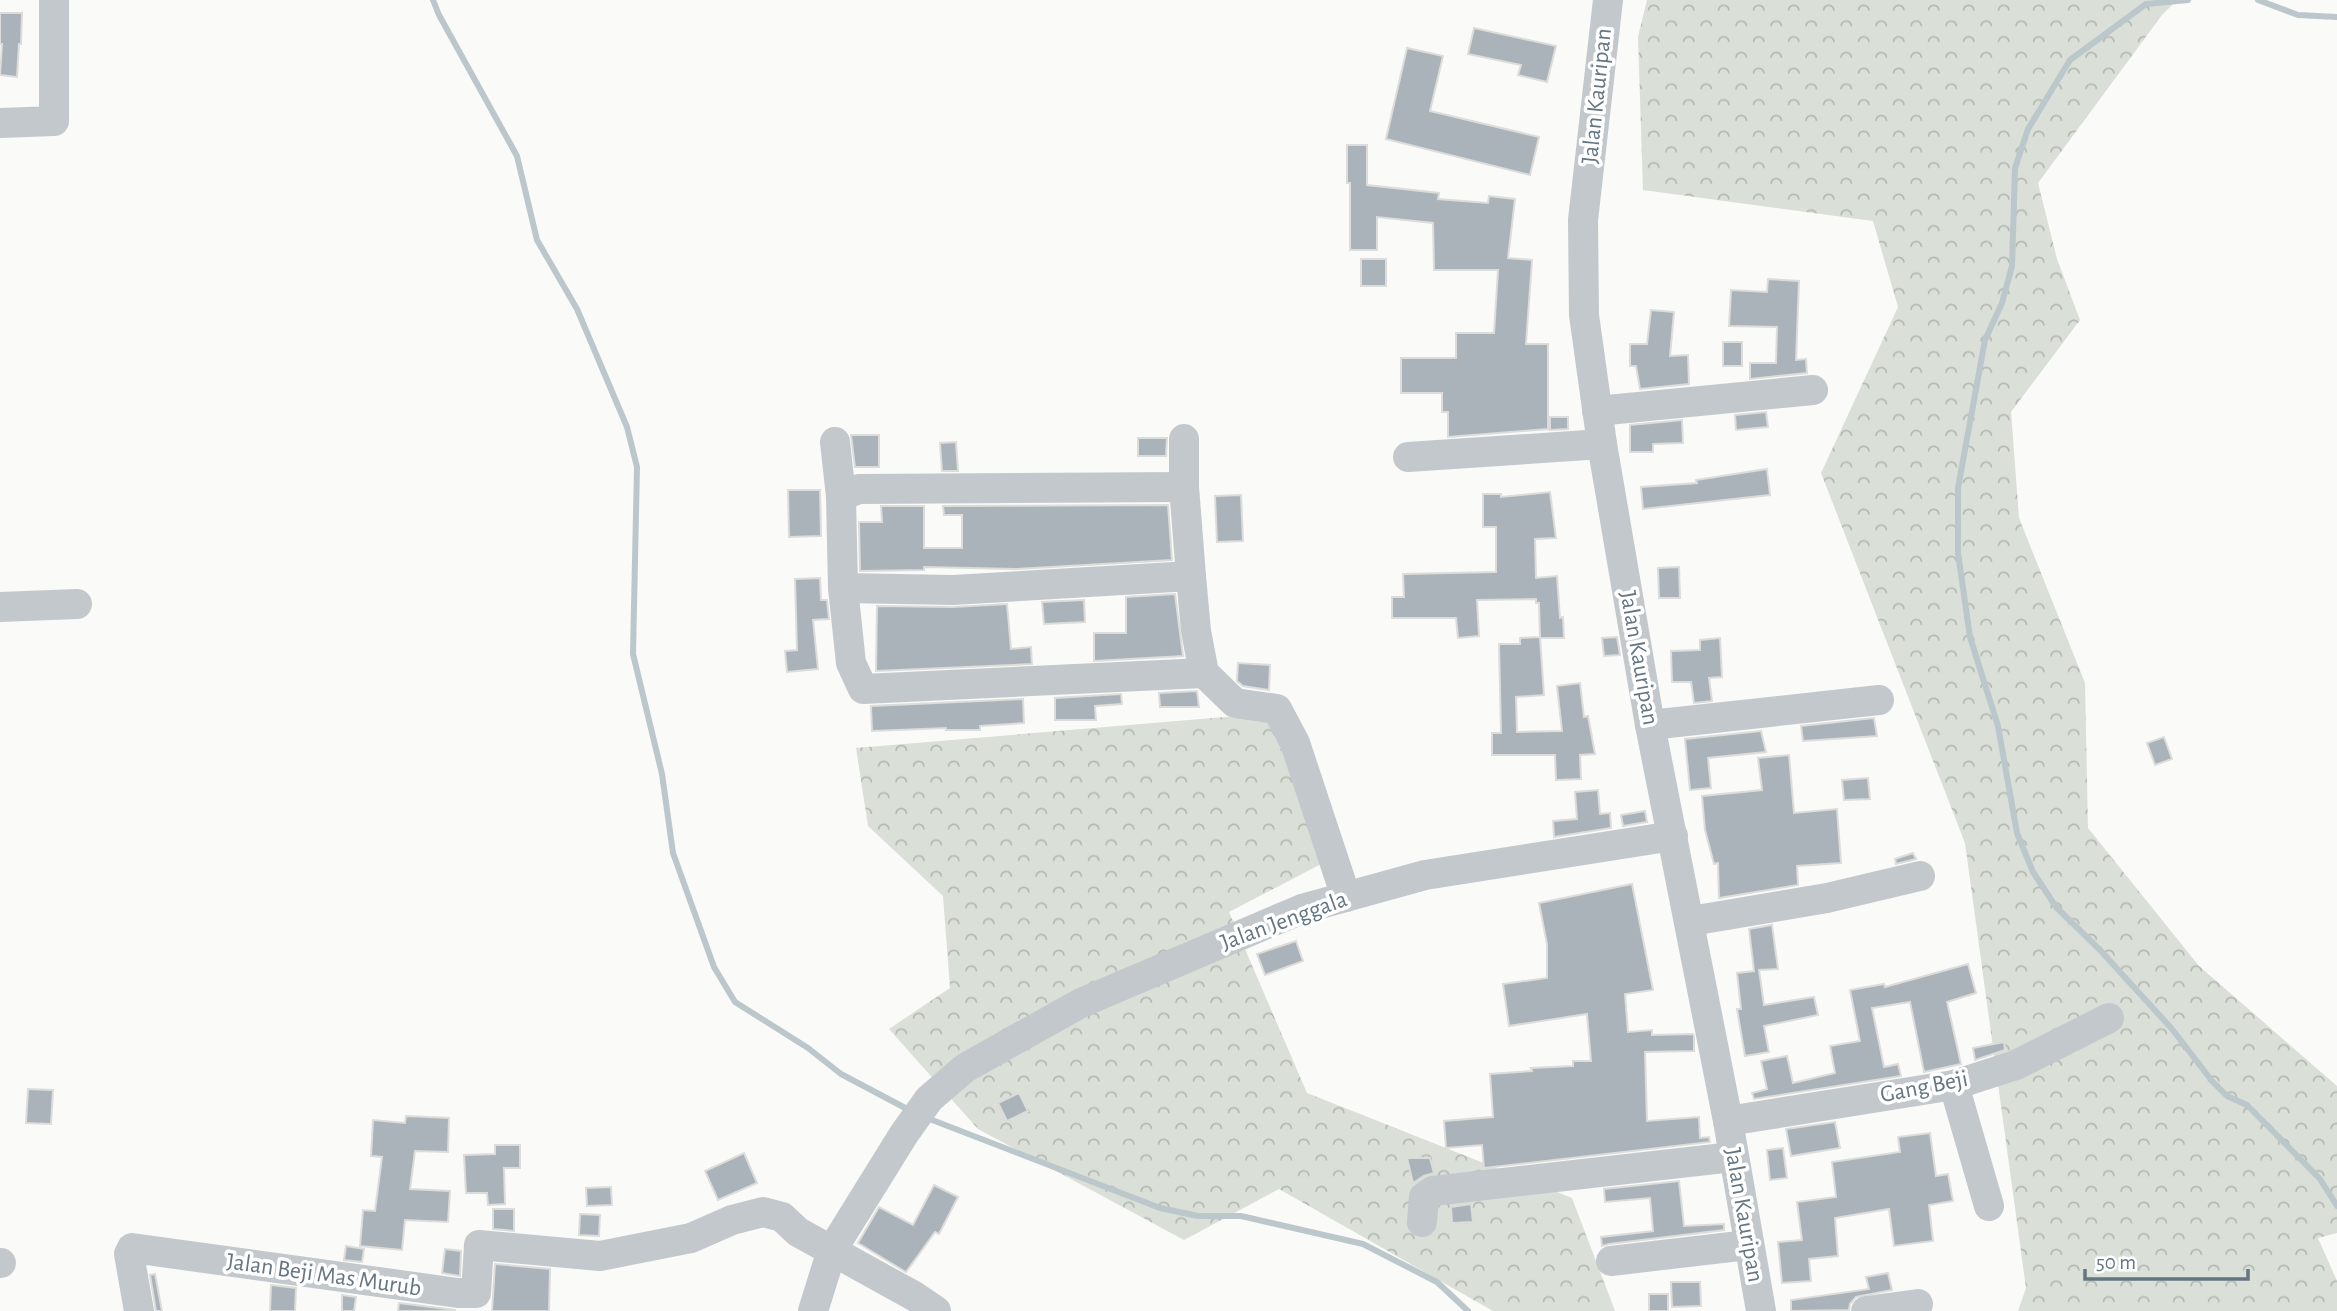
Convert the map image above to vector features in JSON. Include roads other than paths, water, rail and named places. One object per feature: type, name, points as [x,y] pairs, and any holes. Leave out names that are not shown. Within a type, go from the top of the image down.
[{"type":"street","points":[[0,123],[54,121],[54,0]]},
{"type":"street","name":"Jalan Kauripan","points":[[1608,0],[1583,220],[1584,316],[1602,444],[1650,726],[1728,1121],[1761,1311]]},
{"type":"street","points":[[1597,411],[1813,390]]},
{"type":"street","points":[[1184,439],[1184,487],[1191,576],[1196,631],[1204,673],[1235,703],[1278,709],[1295,743],[1346,897]]},
{"type":"street","points":[[835,442],[841,496],[843,588],[851,663],[863,689],[1204,673]]},
{"type":"street","points":[[1408,457],[1602,444]]},
{"type":"street","points":[[841,496],[859,489],[1184,487]]},
{"type":"street","points":[[843,588],[953,590],[1191,576]]},
{"type":"street","points":[[0,607],[78,604]]},
{"type":"street","points":[[1650,726],[1879,700]]},
{"type":"street","name":"Jalan Jenggala","points":[[832,1250],[904,1134],[929,1099],[965,1068],[1082,1003],[1302,909],[1425,875],[1673,836]]},
{"type":"street","points":[[1690,921],[1827,898],[1920,876]]},
{"type":"street","name":"Gang Beji","points":[[1728,1121],[1954,1085],[2016,1065],[2109,1018]]},
{"type":"street","points":[[1954,1085],[1989,1206]]},
{"type":"street","points":[[1422,1222],[1424,1197],[1433,1191],[1733,1157]]},
{"type":"street","name":"Jalan Beji Mas Murub","points":[[139,1311],[129,1254],[132,1248],[445,1291],[477,1302],[480,1245],[600,1256],[691,1238],[732,1220],[762,1212],[782,1217],[798,1232],[832,1250]]},
{"type":"street","points":[[1611,1261],[1748,1245]]},
{"type":"street","points":[[813,1311],[832,1250],[915,1296],[936,1311]]},
{"type":"street","points":[[1866,1311],[1918,1304]]},
{"type":"waterway","points":[[433,0],[517,156],[537,240],[577,309],[627,427],[637,467],[633,654],[662,774],[673,853],[714,967],[735,1002],[808,1048],[841,1074],[911,1111]]},
{"type":"waterway","points":[[2188,0],[2146,4],[2070,60],[2028,129],[2015,168],[2012,266],[2002,303],[1985,340],[1958,488],[1958,553],[1970,637],[1998,726],[2017,833],[2033,872],[2056,907],[2100,950],[2172,1029],[2212,1081],[2227,1096],[2247,1105],[2320,1179],[2337,1206]]},
{"type":"waterway","points":[[2258,0],[2298,15],[2337,17]]},
{"type":"waterway","points":[[927,1118],[1160,1208],[1198,1216],[1241,1216],[1363,1244],[1437,1282],[1468,1311]]}]
